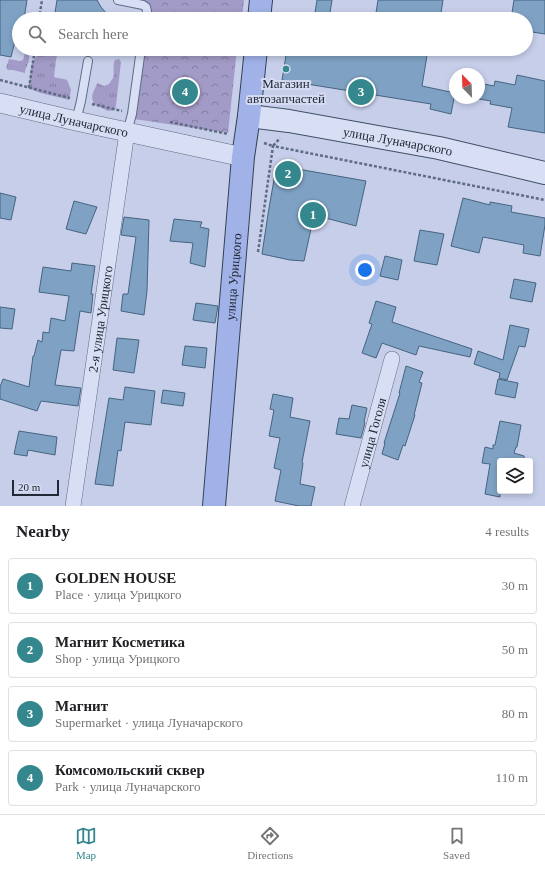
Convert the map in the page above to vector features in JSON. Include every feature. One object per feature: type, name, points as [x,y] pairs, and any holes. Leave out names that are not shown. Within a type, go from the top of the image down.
[{"type":"main road","points":[[259,12],[260,0]]},
{"type":"main road","name":"улица Урицкого","points":[[214,506],[245,147],[255,56]]},
{"type":"main road","name":"улица Луначарского","points":[[249,116],[439,148],[545,173]]},
{"type":"street","name":"улица Луначарского","points":[[0,103],[76,121],[130,123],[245,147]]},
{"type":"street","name":"2-я улица Урицкого","points":[[73,506],[130,123]]},
{"type":"street","name":"улица Гоголя","points":[[352,506],[392,360]]},
{"type":"lane","points":[[118,0],[143,5],[146,7],[147,12]]},
{"type":"lane","points":[[130,123],[140,56]]},
{"type":"lane","points":[[76,121],[88,61]]},
{"type":"path","points":[[40,12],[42,0]]},
{"type":"path","points":[[28,88],[34,56]]},
{"type":"path","points":[[0,80],[123,111],[130,123]]},
{"type":"path","points":[[170,122],[245,147],[273,146],[545,200]]},
{"type":"path","points":[[258,252],[273,146],[281,136]]},
{"type":"green space","points":[[131,0],[244,0],[243,12],[149,12],[150,4]]},
{"type":"green space","points":[[24,56],[29,56],[25,73],[8,70],[6,68],[9,59],[20,61],[23,60]]},
{"type":"green space","points":[[57,56],[54,77],[67,80],[71,90],[69,100],[42,93],[28,87],[32,64],[36,57]]},
{"type":"green space","points":[[143,56],[236,56],[228,133],[134,119]]},
{"type":"green space","points":[[119,59],[121,62],[115,110],[108,111],[94,104],[92,95],[97,83],[104,86],[109,84],[113,79],[115,60]]},
{"type":"building","points":[[0,0],[27,0],[25,12],[12,12],[11,57],[0,55]]},
{"type":"building","points":[[57,0],[97,0],[105,12],[55,12]]},
{"type":"building","points":[[317,0],[332,0],[330,12],[315,12]]},
{"type":"building","points":[[378,0],[443,0],[441,12],[376,12]]},
{"type":"building","points":[[514,0],[545,0],[545,34],[533,32],[533,12],[512,12]]},
{"type":"building","points":[[286,56],[427,56],[422,86],[449,92],[449,104],[453,104],[451,114],[430,109],[431,104],[282,80]]},
{"type":"building","points":[[517,75],[545,81],[545,133],[508,127],[512,108],[490,104],[491,101],[485,100],[485,84],[494,86],[495,81],[515,85]]},
{"type":"building","points":[[292,168],[366,181],[356,226],[314,215],[304,261],[290,260],[262,254],[275,174]]},
{"type":"building","points":[[0,193],[16,197],[11,220],[0,218]]},
{"type":"building","points":[[463,198],[490,205],[490,202],[512,206],[511,212],[545,218],[540,256],[523,253],[524,245],[483,237],[479,253],[451,246]]},
{"type":"building","points":[[74,201],[97,207],[86,234],[66,229]]},
{"type":"building","points":[[124,217],[149,220],[147,291],[144,315],[121,311],[123,294],[128,294],[136,237],[121,235]]},
{"type":"building","points":[[174,219],[202,222],[200,227],[209,229],[205,267],[190,263],[193,243],[170,241]]},
{"type":"building","points":[[420,230],[444,234],[437,265],[414,261]]},
{"type":"building","points":[[385,256],[402,260],[398,280],[380,276]]},
{"type":"building","points":[[72,263],[95,266],[91,294],[93,294],[91,313],[80,311],[74,351],[61,350],[55,385],[81,388],[78,406],[41,401],[37,411],[0,399],[0,387],[3,379],[29,387],[33,356],[38,340],[42,342],[43,332],[49,333],[51,318],[65,321],[69,296],[39,292],[43,267],[71,271]]},
{"type":"building","points":[[514,279],[536,283],[532,302],[510,298]]},
{"type":"building","points":[[376,301],[396,307],[392,322],[472,349],[470,357],[419,346],[416,355],[382,343],[376,358],[362,353],[372,324],[369,323]]},
{"type":"building","points":[[196,303],[218,306],[215,323],[193,320]]},
{"type":"building","points":[[0,307],[15,309],[12,329],[0,328]]},
{"type":"building","points":[[510,325],[529,329],[525,347],[519,346],[507,380],[499,378],[500,373],[474,364],[478,351],[503,360]]},
{"type":"building","points":[[117,338],[139,340],[134,373],[113,370]]},
{"type":"building","points":[[185,346],[207,348],[205,368],[182,365]]},
{"type":"building","points":[[406,366],[423,372],[419,382],[422,383],[415,415],[405,446],[403,445],[398,460],[382,454],[400,393]]},
{"type":"building","points":[[498,379],[518,383],[515,398],[495,394]]},
{"type":"building","points":[[125,387],[155,391],[151,425],[125,422],[121,451],[118,450],[113,486],[95,484],[109,398],[123,400]]},
{"type":"building","points":[[163,390],[185,393],[183,406],[161,403]]},
{"type":"building","points":[[273,394],[293,398],[290,417],[310,421],[302,462],[300,484],[315,487],[311,506],[299,506],[275,501],[281,470],[274,468],[280,438],[269,436],[274,410],[270,409]]},
{"type":"building","points":[[352,405],[367,408],[361,438],[336,434],[339,418],[349,419]]},
{"type":"building","points":[[500,421],[521,425],[517,447],[514,453],[524,456],[524,458],[497,458],[497,494],[500,494],[500,497],[485,494],[490,464],[482,463],[485,447],[493,449],[493,445],[495,445]]},
{"type":"building","points":[[19,431],[57,437],[55,455],[28,450],[27,456],[14,454]]},
{"type":"place","name":"Магазин автозапчастей","points":[[286,69]]},
{"type":"place","name":"Комсомольский сквер","points":[[185,92]]},
{"type":"place","name":"Магнит","points":[[361,92]]},
{"type":"place","name":"Магнит Косметика","points":[[288,174]]},
{"type":"place","name":"GOLDEN HOUSE","points":[[313,215]]}]
